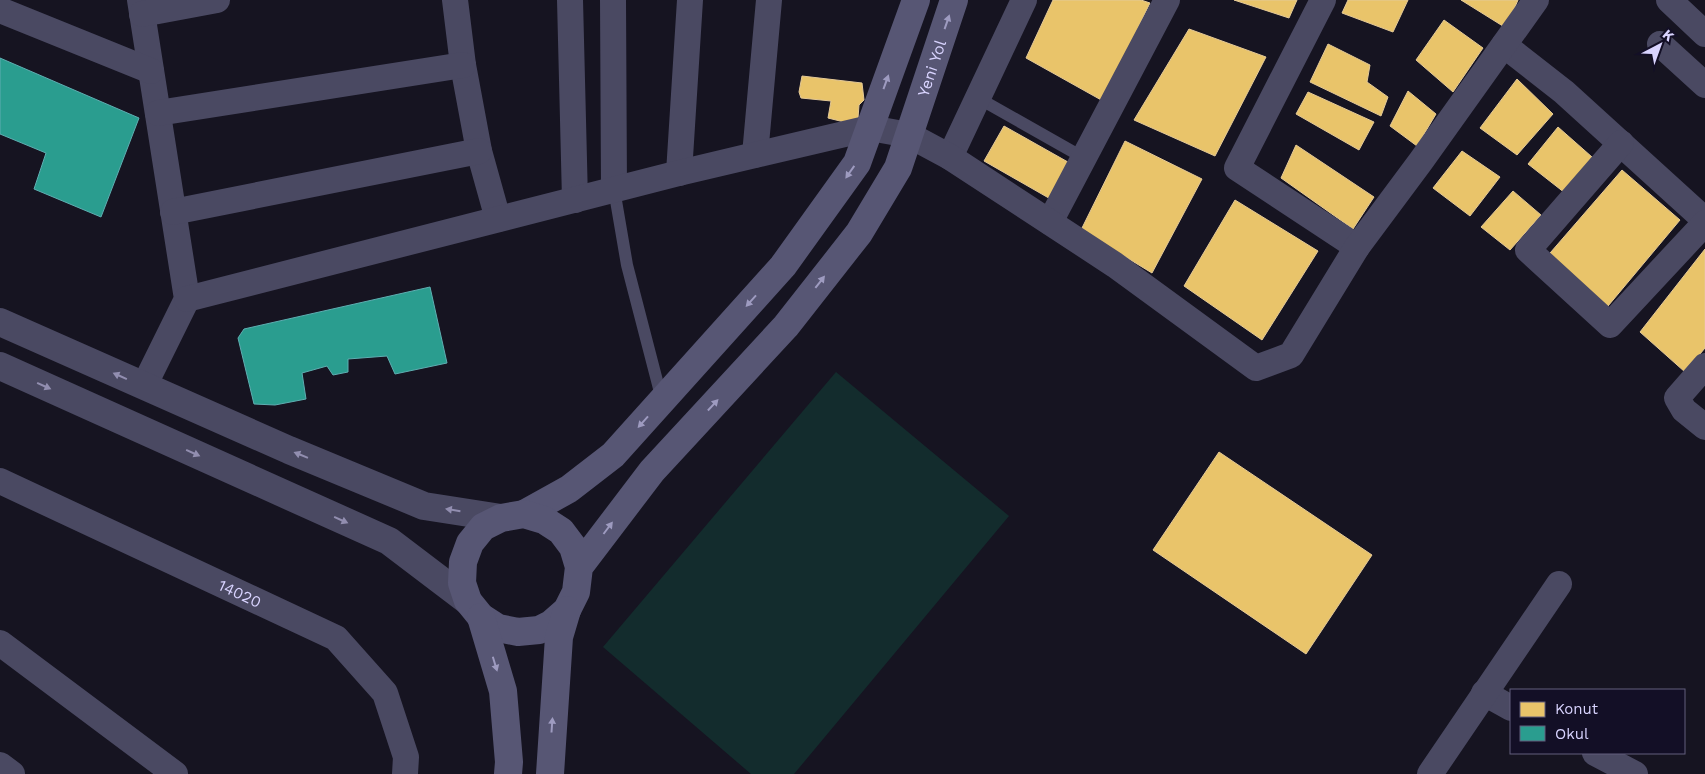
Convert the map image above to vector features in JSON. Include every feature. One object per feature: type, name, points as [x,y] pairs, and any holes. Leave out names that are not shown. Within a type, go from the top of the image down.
[{"type":"main road","points":[[508,774],[509,762],[503,691],[475,609],[462,583],[462,562],[470,543],[483,528],[569,489],[613,455],[783,266],[856,163],[916,0]]},
{"type":"main road","name":"Yeni Yol","points":[[579,567],[652,471],[786,326],[859,233],[898,168],[954,0]]},
{"type":"main road","points":[[513,516],[544,520],[561,531],[573,547],[579,567],[576,592],[567,610],[559,637],[550,774]]},
{"type":"main road","points":[[475,609],[498,628],[518,632],[539,630],[552,624],[567,610]]},
{"type":"street","points":[[144,386],[187,300],[141,7],[217,0]]},
{"type":"street","points":[[455,0],[463,65],[479,151],[498,219]]},
{"type":"street","points":[[570,0],[575,200]]},
{"type":"street","points":[[613,0],[614,189]]},
{"type":"street","points":[[679,173],[690,0]]},
{"type":"street","points":[[755,155],[769,0]]},
{"type":"street","points":[[950,157],[1024,0]]},
{"type":"street","points":[[1050,222],[1167,0]]},
{"type":"street","points":[[1323,0],[1237,168],[1357,246]]},
{"type":"street","points":[[187,300],[614,189],[870,128],[909,135],[950,157],[1115,265],[1256,368],[1291,355],[1357,246],[1421,162],[1536,0]]},
{"type":"street","points":[[1669,0],[1705,34]]},
{"type":"street","points":[[4,8],[151,71]]},
{"type":"street","points":[[1660,44],[1698,79],[1705,51]]},
{"type":"street","points":[[1504,45],[1564,92],[1621,144],[1705,221],[1610,325],[1528,250],[1621,144]]},
{"type":"street","points":[[158,113],[463,65]]},
{"type":"street","points":[[173,212],[479,151]]},
{"type":"street","points":[[0,322],[289,450],[424,506],[513,516]]},
{"type":"street","points":[[0,366],[389,541],[475,609]]},
{"type":"street","points":[[1705,366],[1678,398],[1684,410],[1705,427]]},
{"type":"street","name":"14020","points":[[0,481],[336,638],[385,693],[406,757],[405,774]]},
{"type":"street","points":[[1430,774],[1559,584]]},
{"type":"street","points":[[0,643],[174,774]]},
{"type":"street","points":[[1484,693],[1510,707]]},
{"type":"street","points":[[1597,754],[1635,774]]},
{"type":"street","points":[[0,765],[12,774]]},
{"type":"lane","points":[[978,98],[1084,158]]},
{"type":"lane","points":[[614,189],[627,265],[662,400]]},
{"type":"green space","points":[[836,372],[1009,516],[794,774],[751,774],[603,647]]},
{"type":"building: Konut","points":[[1053,0],[1141,0],[1150,3],[1103,101],[1026,58]]},
{"type":"building: Konut","points":[[1234,0],[1297,0],[1289,18]]},
{"type":"building: Konut","points":[[1348,0],[1408,0],[1393,32],[1342,13]]},
{"type":"building: Konut","points":[[1461,0],[1518,0],[1506,28]]},
{"type":"building: Konut","points":[[1444,20],[1483,48],[1453,92],[1416,60]]},
{"type":"building: Konut","points":[[1189,29],[1266,57],[1215,156],[1134,120]]},
{"type":"building: Konut","points":[[1328,44],[1370,65],[1367,82],[1388,97],[1381,116],[1310,82]]},
{"type":"building: Konut","points":[[802,76],[862,83],[864,100],[859,105],[858,118],[852,124],[828,118],[831,101],[801,98],[799,92]]},
{"type":"building: Konut","points":[[1517,79],[1553,114],[1517,155],[1480,128]]},
{"type":"building: Konut","points":[[1408,91],[1436,114],[1417,146],[1390,126]]},
{"type":"building: Konut","points":[[1308,92],[1374,122],[1359,150],[1296,114]]},
{"type":"building: Konut","points":[[1004,126],[1075,166],[1054,201],[984,161]]},
{"type":"building: Konut","points":[[1558,127],[1592,157],[1565,193],[1528,164]]},
{"type":"building: Konut","points":[[1125,141],[1202,179],[1152,273],[1081,230]]},
{"type":"building: Konut","points":[[1296,145],[1374,197],[1353,229],[1281,178]]},
{"type":"building: Konut","points":[[1462,151],[1500,177],[1470,216],[1433,188]]},
{"type":"building: Konut","points":[[1622,170],[1680,220],[1603,312],[1544,260]]},
{"type":"building: Konut","points":[[1513,191],[1541,215],[1510,250],[1481,227]]},
{"type":"building: Konut","points":[[1235,200],[1318,251],[1262,340],[1184,286]]},
{"type":"building: Konut","points":[[1705,249],[1705,348],[1685,372],[1640,332]]},
{"type":"building: Konut","points":[[1219,452],[1372,555],[1306,654],[1153,550]]},
{"type":"building: Okul","points":[[0,58],[139,118],[101,217],[34,189],[46,153],[0,134]]},
{"type":"building: Okul","points":[[430,287],[447,363],[395,374],[387,356],[348,359],[348,372],[333,375],[327,366],[302,373],[306,399],[275,405],[254,404],[238,338],[244,329]]}]
